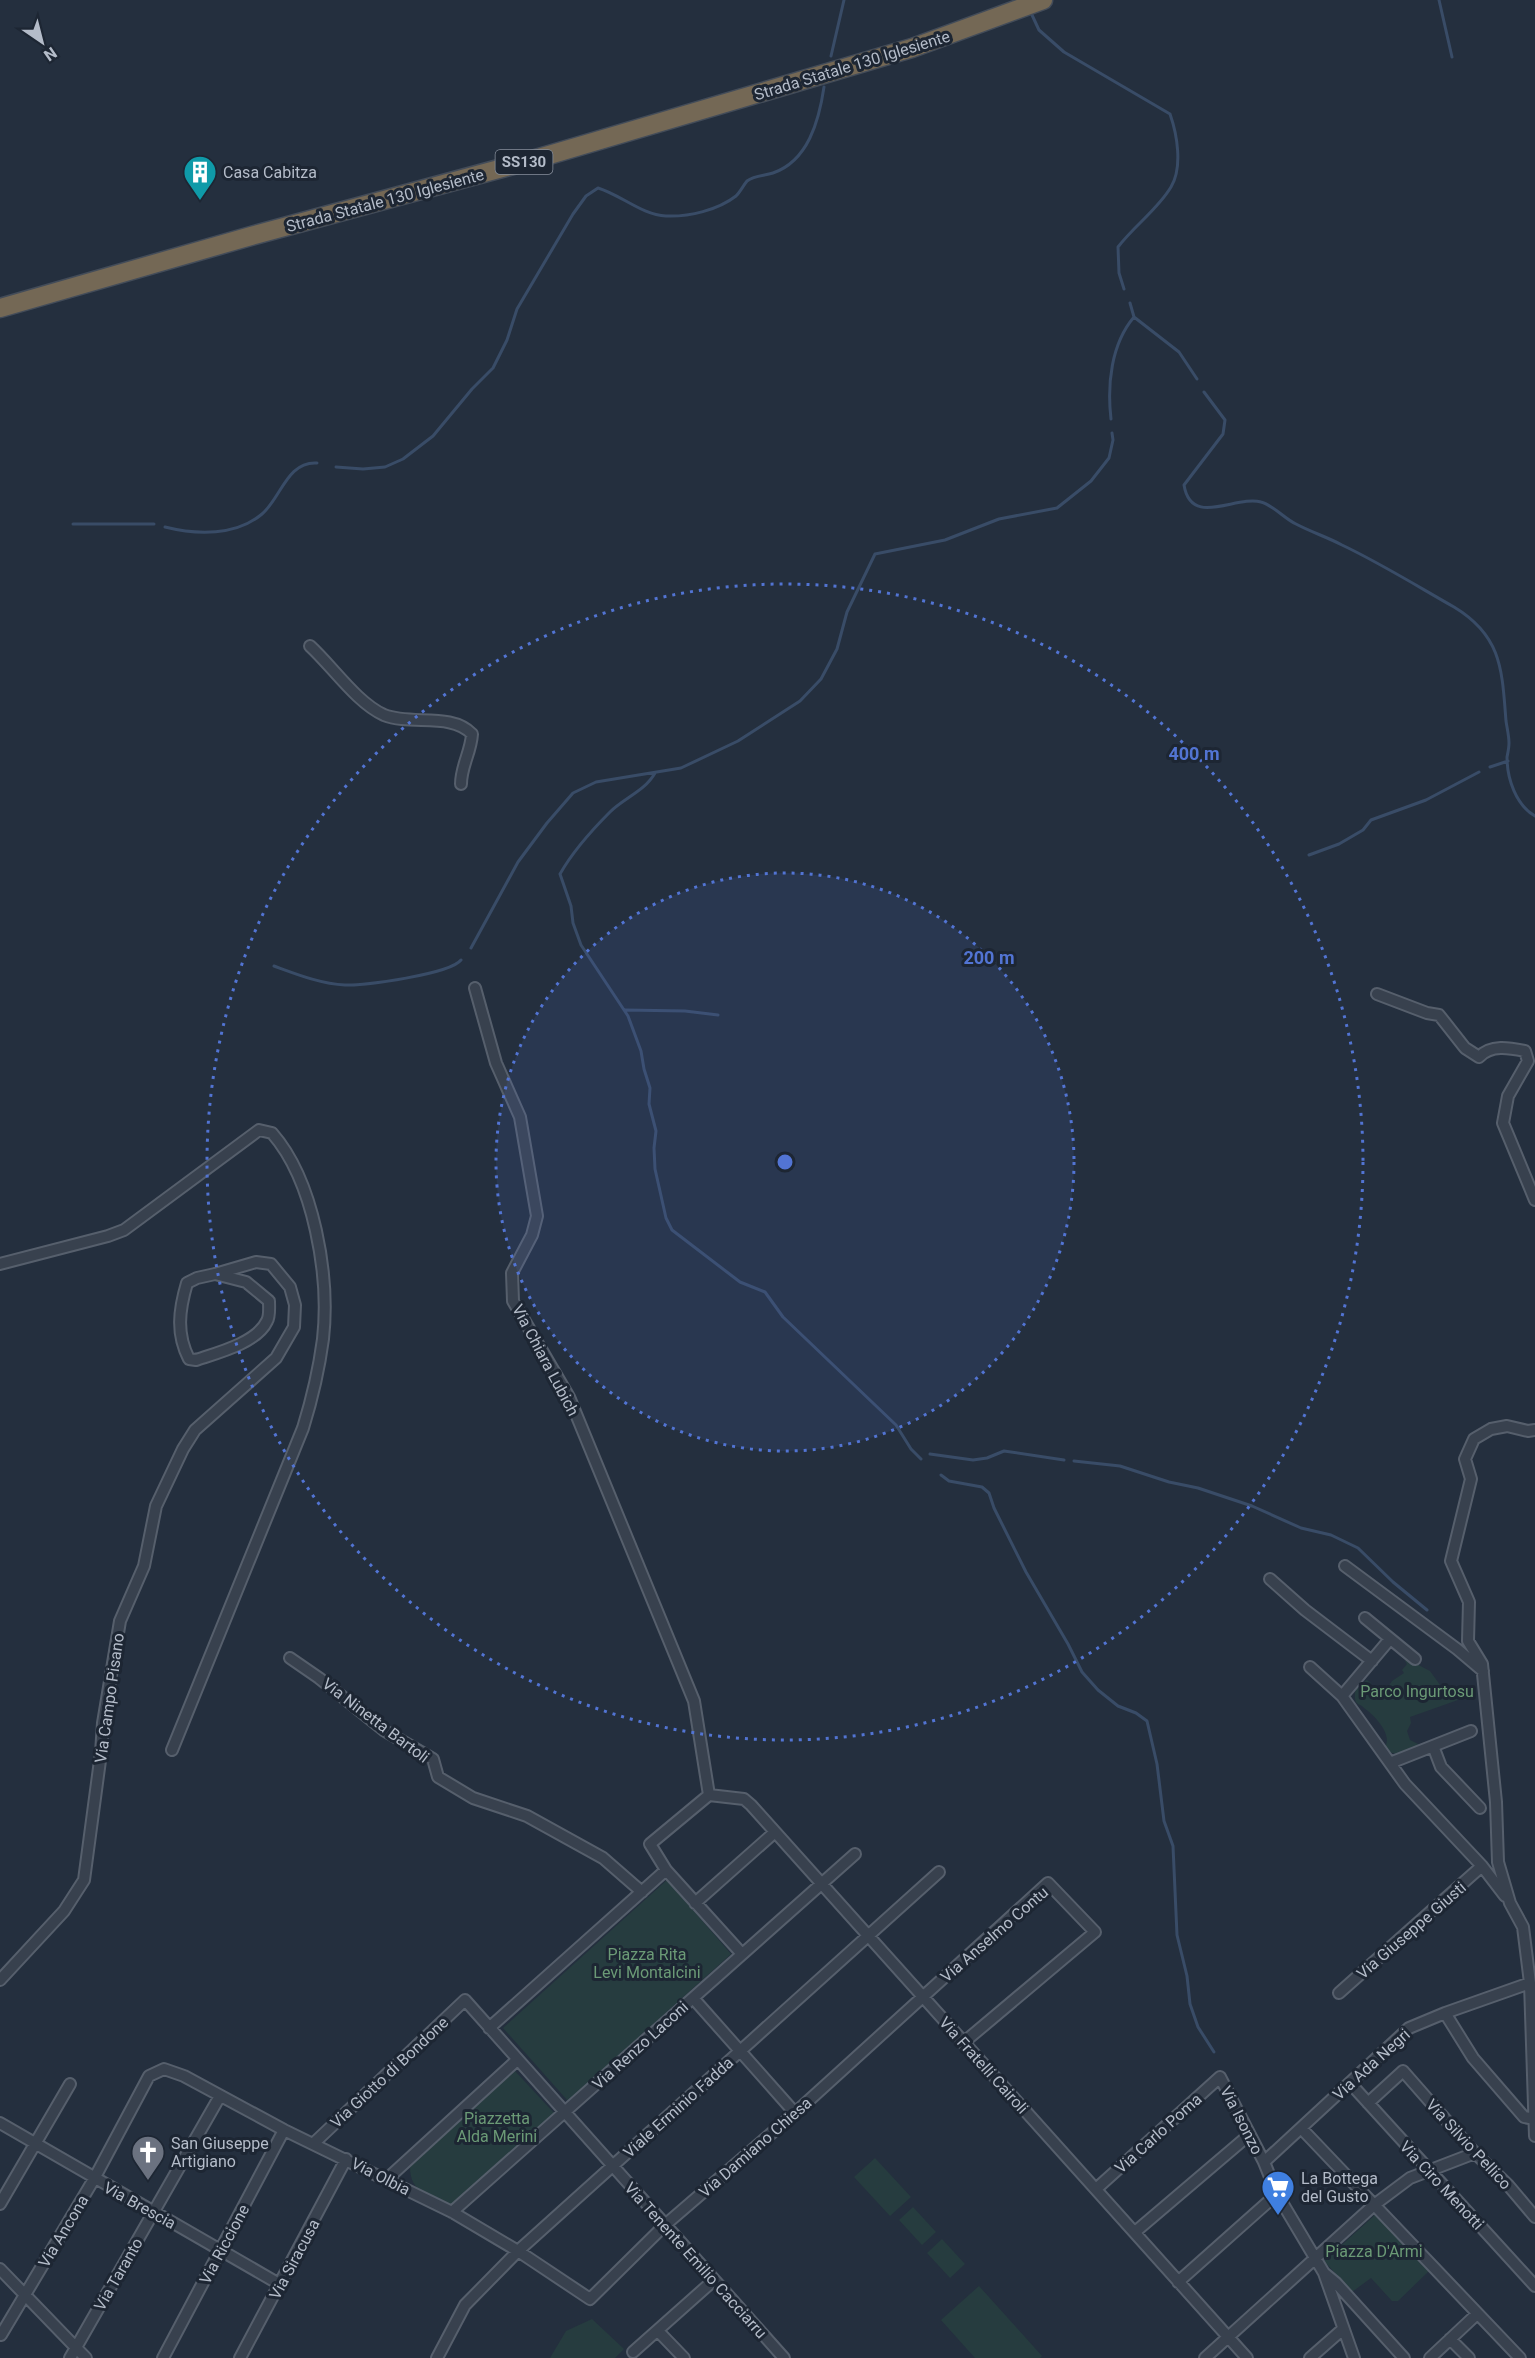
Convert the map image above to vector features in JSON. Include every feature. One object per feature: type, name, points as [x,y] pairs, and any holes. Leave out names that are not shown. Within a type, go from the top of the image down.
[{"type":"highway","name":"Strada Statale 130 Iglesiente","points":[[0,308],[240,239],[532,160],[901,51],[1042,0]]},
{"type":"street","points":[[310,645],[370,707],[386,716],[453,723],[466,728],[472,734],[471,746],[461,774],[461,784]]},
{"type":"street","name":"Via Chiara Lubich","points":[[475,988],[496,1063],[520,1118],[537,1216],[532,1235],[512,1273],[513,1301],[569,1397],[686,1680],[694,1701],[709,1796]]},
{"type":"street","points":[[1377,994],[1427,1013],[1439,1015],[1466,1048],[1479,1057],[1485,1051],[1506,1047],[1525,1051],[1528,1060],[1508,1096],[1503,1123],[1535,1200]]},
{"type":"street","points":[[0,1264],[124,1230],[260,1130],[272,1132],[282,1144],[309,1202],[321,1262],[324,1302],[323,1337],[315,1389],[303,1428],[172,1750]]},
{"type":"street","name":"Via Campo Pisano","points":[[0,1980],[64,1911],[84,1880],[103,1723],[120,1621],[144,1566],[156,1506],[183,1449],[195,1430],[276,1358],[294,1327],[295,1305],[290,1287],[271,1264],[256,1262],[215,1274]]},
{"type":"street","points":[[215,1274],[246,1282],[269,1301],[268,1320],[261,1330],[245,1342],[196,1360],[189,1359],[182,1346],[179,1317],[187,1283],[215,1274]]},
{"type":"street","points":[[1510,1903],[1498,1862],[1496,1802],[1484,1671],[1468,1641],[1469,1602],[1451,1561],[1471,1479],[1465,1459],[1474,1439],[1491,1430],[1507,1426],[1528,1431],[1535,1430]]},
{"type":"street","points":[[1345,1566],[1484,1671]]},
{"type":"street","points":[[1270,1579],[1305,1610],[1372,1660]]},
{"type":"street","points":[[1365,1618],[1415,1659]]},
{"type":"street","points":[[1342,1696],[1390,1639]]},
{"type":"street","name":"Via Ninetta Bartoli","points":[[290,1658],[319,1678],[385,1731],[433,1760],[438,1777],[473,1798],[527,1816],[603,1858],[642,1892]]},
{"type":"street","points":[[1310,1667],[1342,1696],[1405,1784],[1482,1866],[1510,1903],[1523,1927],[1533,2018],[1535,2136]]},
{"type":"street","points":[[1390,1764],[1471,1731]]},
{"type":"street","points":[[1433,1746],[1441,1767],[1480,1808]]},
{"type":"street","points":[[709,1796],[650,1844],[666,1870],[742,1954]]},
{"type":"street","name":"Via Fratelli Cairoli","points":[[709,1796],[744,1799],[776,1832],[1247,2358]]},
{"type":"street","points":[[695,1903],[776,1832]]},
{"type":"street","name":"Via Renzo Laconi","points":[[452,2212],[855,1854]]},
{"type":"street","name":"Via Giuseppe Giusti","points":[[1339,1993],[1482,1866]]},
{"type":"street","points":[[489,2028],[666,1870]]},
{"type":"street","name":"Viale Erminio Fadda","points":[[437,2358],[465,2305],[518,2251],[939,1872]]},
{"type":"street","name":"Via Anselmo Contu","points":[[922,1997],[1048,1883],[1095,1932],[963,2043]]},
{"type":"street","name":"Via Ada Negri","points":[[1264,2162],[1409,2028],[1444,2013],[1530,1983]]},
{"type":"street","name":"Via Damiano Chiesa","points":[[590,2299],[665,2225],[795,2113],[922,1997]]},
{"type":"street","points":[[693,1998],[795,2113]]},
{"type":"street","name":"Via Tenente Emilio Cacciarru","points":[[465,2001],[783,2358]]},
{"type":"street","name":"Via Giotto di Bondone","points":[[314,2143],[465,2001]]},
{"type":"street","points":[[1444,2013],[1473,2058],[1524,2117],[1534,2119]]},
{"type":"street","points":[[387,2179],[517,2060]]},
{"type":"street","name":"Via Olbia","points":[[164,2069],[184,2076],[285,2130],[452,2212],[518,2251],[590,2299]]},
{"type":"street","name":"Via Ancona","points":[[2,2335],[94,2179],[149,2076],[164,2069]]},
{"type":"street","name":"Via Silvio Pellico","points":[[1368,2103],[1403,2071],[1535,2217]]},
{"type":"street","name":"Via Carlo Poma","points":[[1096,2189],[1220,2077]]},
{"type":"street","name":"Via Isonzo","points":[[1220,2077],[1264,2162],[1277,2194],[1323,2273]]},
{"type":"street","name":"Via Ciro Menotti","points":[[1350,2083],[1535,2286]]},
{"type":"street","points":[[0,2204],[69,2084]]},
{"type":"street","name":"Via Taranto","points":[[70,2358],[220,2096]]},
{"type":"street","name":"Via Brescia","points":[[0,2124],[281,2285]]},
{"type":"street","points":[[1301,2128],[1520,2358]]},
{"type":"street","name":"Via Riccione","points":[[163,2358],[285,2130]]},
{"type":"street","points":[[1135,2232],[1250,2135]]},
{"type":"street","points":[[1205,2358],[1374,2205],[1410,2178],[1475,2153]]},
{"type":"street","name":"Via Siracusa","points":[[240,2358],[281,2285],[346,2159]]},
{"type":"street","points":[[1178,2282],[1277,2194]]},
{"type":"street","points":[[0,2269],[77,2346],[86,2358]]},
{"type":"street","points":[[1323,2273],[1354,2358]]},
{"type":"street","points":[[1323,2273],[1336,2283],[1404,2358]]},
{"type":"street","points":[[633,2352],[714,2280]]},
{"type":"street","points":[[1430,2358],[1477,2314]]},
{"type":"street","points":[[1310,2358],[1343,2329]]},
{"type":"street","points":[[658,2331],[684,2358]]},
{"type":"street","points":[[1450,2339],[1469,2358]]},
{"type":"green space","name":"Parco Ingurtosu","points":[[1407,1659],[1430,1671],[1443,1689],[1458,1700],[1410,1717],[1411,1723],[1407,1731],[1410,1740],[1418,1744],[1417,1748],[1397,1754],[1388,1752],[1385,1747],[1387,1742],[1385,1731],[1373,1715],[1356,1702],[1355,1693],[1356,1688],[1367,1680],[1371,1683],[1370,1687],[1388,1696],[1392,1690],[1388,1687],[1392,1681],[1404,1673],[1402,1670],[1407,1664],[1405,1661]]},
{"type":"green space","name":"Piazza Rita Levi Montalcini","points":[[667,1880],[731,1954],[568,2101],[503,2028]]},
{"type":"green space","name":"Piazzetta Alda Merini","points":[[515,2071],[555,2114],[451,2207],[423,2193],[413,2183],[410,2167]]},
{"type":"green space","points":[[875,2158],[911,2197],[890,2216],[854,2177]]},
{"type":"green space","points":[[913,2207],[936,2232],[922,2245],[899,2220]]},
{"type":"green space","name":"Piazza D'Armi","points":[[1376,2214],[1429,2271],[1398,2301],[1392,2301],[1371,2278],[1352,2292],[1324,2261]]},
{"type":"green space","points":[[942,2239],[965,2264],[950,2278],[927,2253]]},
{"type":"green space","points":[[979,2286],[1042,2356],[1040,2358],[975,2358],[941,2320]]},
{"type":"green space","points":[[592,2319],[624,2349],[615,2358],[550,2358],[566,2331]]},
{"type":"waterway","points":[[831,56],[844,0]]},
{"type":"waterway","points":[[1439,0],[1452,57]]},
{"type":"waterway","points":[[1032,15],[1039,30],[1064,52],[1170,114],[1178,150],[1175,179],[1159,203],[1118,247],[1119,273],[1124,289]]},
{"type":"waterway","points":[[336,467],[363,469],[385,467],[403,459],[433,436],[472,389],[493,368],[507,340],[517,309],[586,196],[598,188],[640,209],[666,216],[694,214],[721,205],[736,196],[750,179],[773,173],[795,159],[810,138],[815,126],[824,87]]},
{"type":"waterway","points":[[1111,419],[1112,365],[1120,340],[1134,317],[1130,303]]},
{"type":"waterway","points":[[1134,317],[1179,352],[1197,379]]},
{"type":"waterway","points":[[1204,392],[1225,420],[1223,434],[1184,485],[1188,498],[1195,505],[1205,507],[1239,502],[1261,502],[1307,530],[1370,559],[1470,618],[1482,630],[1496,656],[1503,686],[1509,738],[1507,757],[1509,774],[1518,798],[1535,816]]},
{"type":"waterway","points":[[471,948],[518,862],[573,793],[596,782],[681,768],[738,741],[800,701],[821,679],[837,649],[847,612],[875,554],[945,540],[999,519],[1057,508],[1091,481],[1109,458],[1113,440],[1112,433]]},
{"type":"waterway","points":[[165,527],[177,530],[216,532],[252,521],[269,507],[291,474],[307,464],[317,463]]},
{"type":"waterway","points":[[73,524],[154,524]]},
{"type":"waterway","points":[[1490,767],[1508,761]]},
{"type":"waterway","points":[[1309,855],[1339,844],[1363,830],[1371,820],[1426,800],[1479,772]]},
{"type":"waterway","points":[[655,773],[646,785],[616,807],[596,826],[560,874],[581,945],[628,1016],[641,1051],[650,1088],[649,1104],[656,1131],[655,1169],[666,1218],[672,1230],[740,1282],[765,1292],[783,1317],[896,1425],[911,1449],[921,1459]]},
{"type":"waterway","points":[[274,966],[318,981],[355,985],[441,970],[461,960]]},
{"type":"waterway","points":[[625,1010],[685,1011],[718,1015]]},
{"type":"waterway","points":[[930,1454],[973,1460],[987,1458],[1004,1451],[1064,1460]]},
{"type":"waterway","points":[[1074,1461],[1120,1466],[1169,1482],[1198,1488],[1252,1506],[1301,1528],[1331,1535],[1358,1548],[1393,1582],[1427,1610]]},
{"type":"waterway","points":[[941,1475],[949,1481],[982,1487],[989,1493],[994,1508],[1026,1572],[1082,1672],[1098,1690],[1118,1706],[1136,1713],[1147,1721],[1157,1764],[1164,1821],[1173,1846],[1177,1935],[1187,1976],[1190,2004],[1198,2027],[1214,2052]]},
{"type":"place","name":"Casa Cabitza","points":[[200,201]]},
{"type":"place","name":"San Giuseppe Artigiano","points":[[148,2181]]},
{"type":"place","name":"La Bottega del Gusto","points":[[1278,2216]]}]
